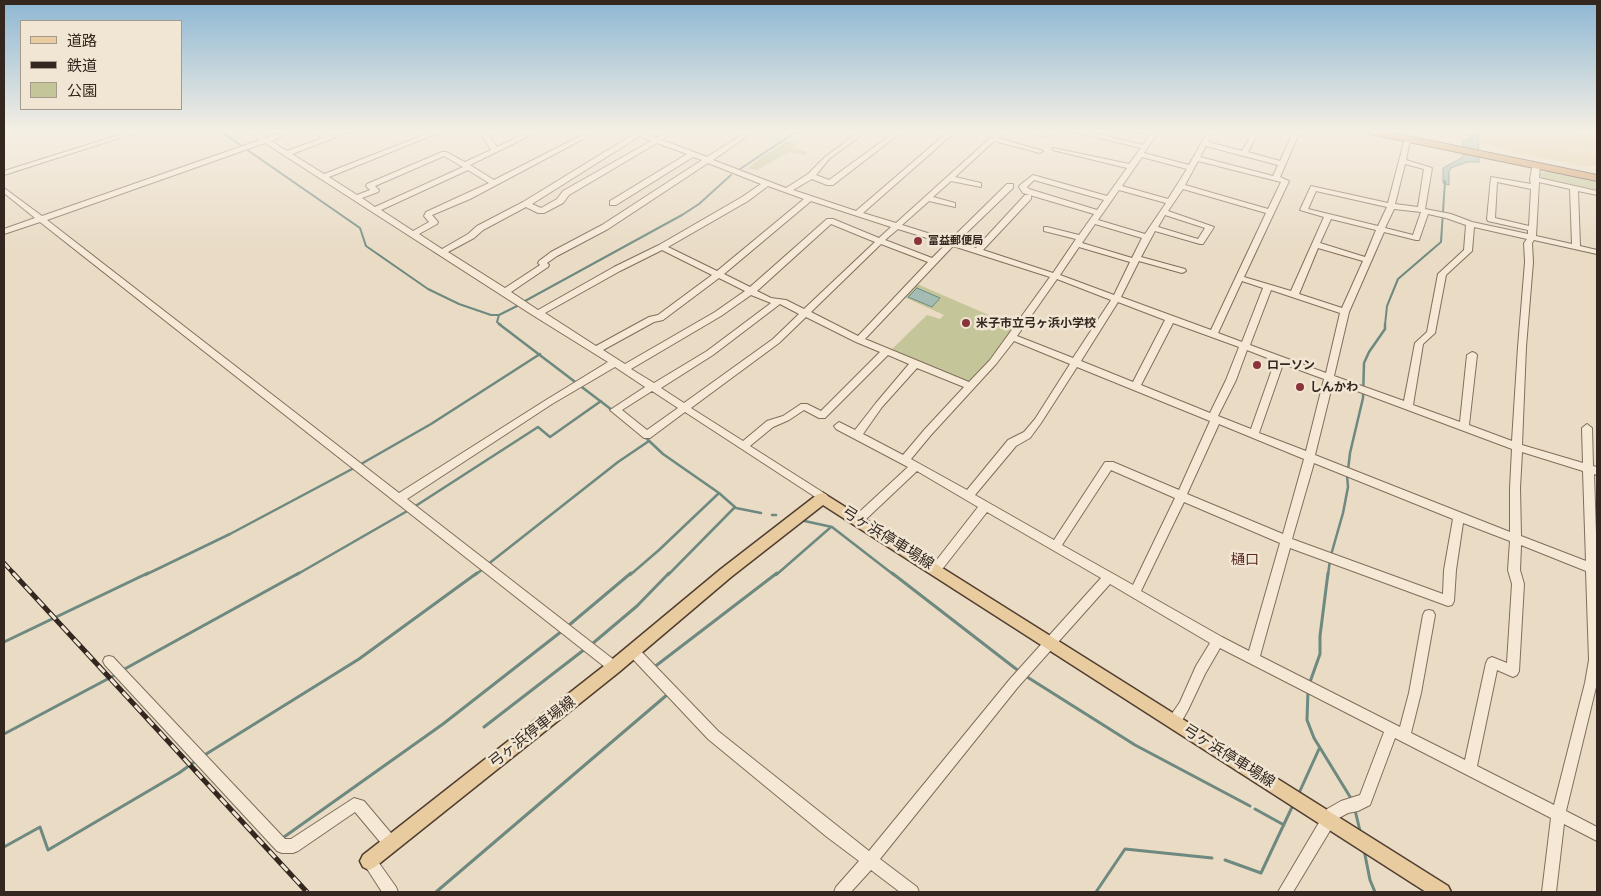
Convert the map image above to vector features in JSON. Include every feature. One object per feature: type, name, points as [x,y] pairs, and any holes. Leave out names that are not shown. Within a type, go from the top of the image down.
[{"type":"highway","points":[[1579,173],[1597,176]]},
{"type":"highway","points":[[1581,173],[1597,176]]},
{"type":"main road","name":"弓ヶ浜停車場線","points":[[369,862],[823,498],[859,519],[1442,892]]},
{"type":"street","points":[[4,232],[173,173]]},
{"type":"street","points":[[316,173],[596,350],[823,498]]},
{"type":"street","points":[[322,177],[333,173]]},
{"type":"street","points":[[356,198],[376,190],[370,186],[400,173]]},
{"type":"street","points":[[374,210],[452,173]]},
{"type":"street","points":[[477,173],[494,183]]},
{"type":"street","points":[[413,234],[434,222],[428,216],[429,214],[514,173]]},
{"type":"street","points":[[442,252],[471,236],[480,228],[526,204],[574,173]]},
{"type":"street","points":[[526,204],[541,212],[560,200],[566,193],[600,173]]},
{"type":"street","points":[[613,203],[662,173]]},
{"type":"street","points":[[504,292],[545,265],[542,263],[554,254],[605,227],[687,173]]},
{"type":"street","points":[[740,173],[809,199],[1055,276],[1518,448],[1593,470]]},
{"type":"street","points":[[787,191],[814,173]]},
{"type":"street","points":[[811,176],[830,183],[844,173]]},
{"type":"street","points":[[856,214],[904,173]]},
{"type":"street","points":[[778,302],[776,306],[710,352],[615,410],[647,435],[753,360],[956,173]]},
{"type":"street","points":[[905,460],[993,362],[1127,173]]},
{"type":"street","points":[[968,496],[1012,443],[1027,435],[1032,428],[1116,298],[1147,237],[1188,173]]},
{"type":"street","points":[[1213,336],[1285,181],[1255,173]]},
{"type":"street","points":[[1276,178],[1279,173]]},
{"type":"street","points":[[1253,660],[1310,457],[1345,312],[1391,206],[1399,173]]},
{"type":"street","points":[[1427,173],[1423,211],[1416,238],[1304,210],[1314,188],[1391,206],[1423,211],[1448,216],[1470,224],[1532,233]]},
{"type":"street","points":[[1470,769],[1492,663],[1513,671],[1518,584],[1514,570],[1516,538],[1515,488],[1522,347],[1529,262],[1528,243],[1532,233],[1535,173]]},
{"type":"street","points":[[1108,199],[1033,177],[1023,187],[1026,191],[1147,237]]},
{"type":"street","points":[[950,178],[978,185]]},
{"type":"street","points":[[1597,193],[1574,188],[1494,179],[1491,218],[1532,233],[1597,252]]},
{"type":"street","points":[[537,314],[617,269],[662,248],[745,199],[767,183]]},
{"type":"street","points":[[859,340],[933,262],[1010,186]]},
{"type":"street","points":[[1118,186],[1170,202]]},
{"type":"street","points":[[1181,186],[1271,212]]},
{"type":"street","points":[[1574,188],[1576,247]]},
{"type":"street","points":[[4,190],[614,667]]},
{"type":"street","points":[[978,251],[1028,197]]},
{"type":"street","points":[[928,198],[952,205]]},
{"type":"street","points":[[596,350],[652,319],[660,318],[718,276],[809,199]]},
{"type":"street","points":[[1153,228],[1200,242],[1210,226],[1163,212]]},
{"type":"street","points":[[1294,296],[1328,216]]},
{"type":"street","points":[[624,369],[718,314],[751,291],[830,221],[933,262]]},
{"type":"street","points":[[1408,407],[1419,343],[1431,333],[1442,274],[1468,251],[1470,224]]},
{"type":"street","points":[[1047,229],[1136,259],[1182,271]]},
{"type":"street","points":[[1317,244],[1368,260]]},
{"type":"street","points":[[662,248],[770,300],[783,302],[807,312],[859,340],[970,386]]},
{"type":"street","points":[[1240,278],[1345,312]]},
{"type":"street","points":[[1135,592],[1182,496],[1268,287]]},
{"type":"street","points":[[1136,386],[1170,319]]},
{"type":"street","points":[[1012,337],[1459,517],[1595,569]]},
{"type":"street","points":[[743,446],[770,424],[786,418],[804,406],[822,416],[886,352]]},
{"type":"street","points":[[1464,428],[1472,355]]},
{"type":"street","points":[[1254,434],[1280,360]]},
{"type":"street","points":[[398,499],[562,393],[614,363]]},
{"type":"street","points":[[858,435],[879,405],[914,364]]},
{"type":"street","points":[[839,426],[916,466],[1055,548],[1253,660],[1597,834]]},
{"type":"street","points":[[1549,892],[1558,815],[1596,660],[1593,470],[1587,428]]},
{"type":"street","points":[[1055,548],[1109,465],[1287,541],[1448,601],[1450,570],[1459,517]]},
{"type":"street","points":[[859,519],[916,466]]},
{"type":"street","points":[[936,569],[985,506]]},
{"type":"street","points":[[841,892],[870,860],[1014,683],[1108,578]]},
{"type":"street","points":[[1404,736],[1415,693],[1429,615]]},
{"type":"street","points":[[1174,722],[1184,706],[1200,670],[1218,641]]},
{"type":"street","points":[[633,651],[713,735],[832,832],[912,892]]},
{"type":"street","points":[[109,661],[282,846],[290,847],[296,844],[354,805],[359,806],[391,844]]},
{"type":"street","points":[[1285,892],[1332,814],[1346,806],[1358,804],[1365,800],[1391,730]]},
{"type":"street","points":[[369,862],[391,892]]},
{"type":"green space","points":[[1539,173],[1553,173],[1597,182],[1597,190],[1541,178]]},
{"type":"green space","points":[[917,284],[1014,326],[1002,345],[971,381],[963,382],[890,351],[927,315],[940,319],[944,315],[904,297]]},
{"type":"water","points":[[1443,173],[1449,173],[1449,185],[1443,183]]},
{"type":"water","points":[[917,288],[940,298],[932,307],[908,297]]},
{"type":"waterway","points":[[280,173],[360,228],[366,246],[428,289],[459,304],[491,315],[499,315]]},
{"type":"waterway","points":[[525,301],[682,215],[699,204],[731,175]]},
{"type":"waterway","points":[[1385,325],[1387,306],[1398,279],[1441,242],[1445,181]]},
{"type":"waterway","points":[[499,315],[517,306]]},
{"type":"waterway","points":[[499,315],[497,322],[501,325]]},
{"type":"waterway","points":[[499,324],[539,355]]},
{"type":"waterway","points":[[1348,470],[1350,453],[1363,398],[1364,363],[1369,352],[1385,329],[1385,325]]},
{"type":"waterway","points":[[145,575],[230,534],[354,468],[431,424],[539,355]]},
{"type":"waterway","points":[[539,355],[601,401]]},
{"type":"waterway","points":[[414,507],[538,427],[550,437],[601,401]]},
{"type":"waterway","points":[[601,401],[612,410]]},
{"type":"waterway","points":[[645,437],[663,454],[719,493]]},
{"type":"waterway","points":[[487,565],[618,462],[649,441]]},
{"type":"waterway","points":[[1331,555],[1343,513],[1348,487],[1347,475]]},
{"type":"waterway","points":[[630,575],[719,493]]},
{"type":"waterway","points":[[719,493],[735,507]]},
{"type":"waterway","points":[[668,575],[735,507]]},
{"type":"waterway","points":[[735,507],[761,513]]},
{"type":"waterway","points":[[296,575],[409,510]]},
{"type":"waterway","points":[[800,520],[832,527],[894,575]]},
{"type":"waterway","points":[[776,575],[831,527]]},
{"type":"waterway","points":[[1328,575],[1330,560]]},
{"type":"waterway","points":[[475,575],[483,569]]},
{"type":"waterway","points":[[4,642],[148,573]]},
{"type":"waterway","points":[[121,671],[299,573]]},
{"type":"waterway","points":[[203,756],[359,659],[477,573]]},
{"type":"waterway","points":[[568,626],[631,573]]},
{"type":"waterway","points":[[592,644],[637,606],[669,573]]},
{"type":"waterway","points":[[653,668],[777,573]]},
{"type":"waterway","points":[[892,573],[1020,672]]},
{"type":"waterway","points":[[1310,682],[1320,654],[1320,636],[1328,573]]},
{"type":"waterway","points":[[284,837],[443,724],[562,631]]},
{"type":"waterway","points":[[484,727],[585,649]]},
{"type":"waterway","points":[[4,734],[117,674]]},
{"type":"waterway","points":[[1024,675],[1135,745],[1250,806]]},
{"type":"waterway","points":[[1308,690],[1307,720],[1314,738],[1352,800]]},
{"type":"waterway","points":[[436,892],[668,694]]},
{"type":"waterway","points":[[1299,793],[1319,749]]},
{"type":"waterway","points":[[4,847],[40,827],[48,850],[179,773],[197,760]]},
{"type":"waterway","points":[[1284,825],[1293,805]]},
{"type":"waterway","points":[[1255,809],[1284,825]]},
{"type":"waterway","points":[[1355,810],[1360,831]]},
{"type":"waterway","points":[[1225,860],[1261,873],[1284,825]]},
{"type":"waterway","points":[[1096,892],[1125,849],[1212,858]]},
{"type":"waterway","points":[[1364,850],[1370,880],[1375,892]]},
{"type":"railway","points":[[4,563],[15,575]]},
{"type":"railway","points":[[13,573],[307,892]]},
{"type":"place","name":"富益郵便局","points":[[918,241]]},
{"type":"place","name":"米子市立弓ヶ浜小学校","points":[[966,323]]},
{"type":"place","name":"ローソン","points":[[1257,365]]},
{"type":"place","name":"しんかわ","points":[[1300,387]]},
{"type":"district","name":"樋口","points":[[1245,560]]}]
